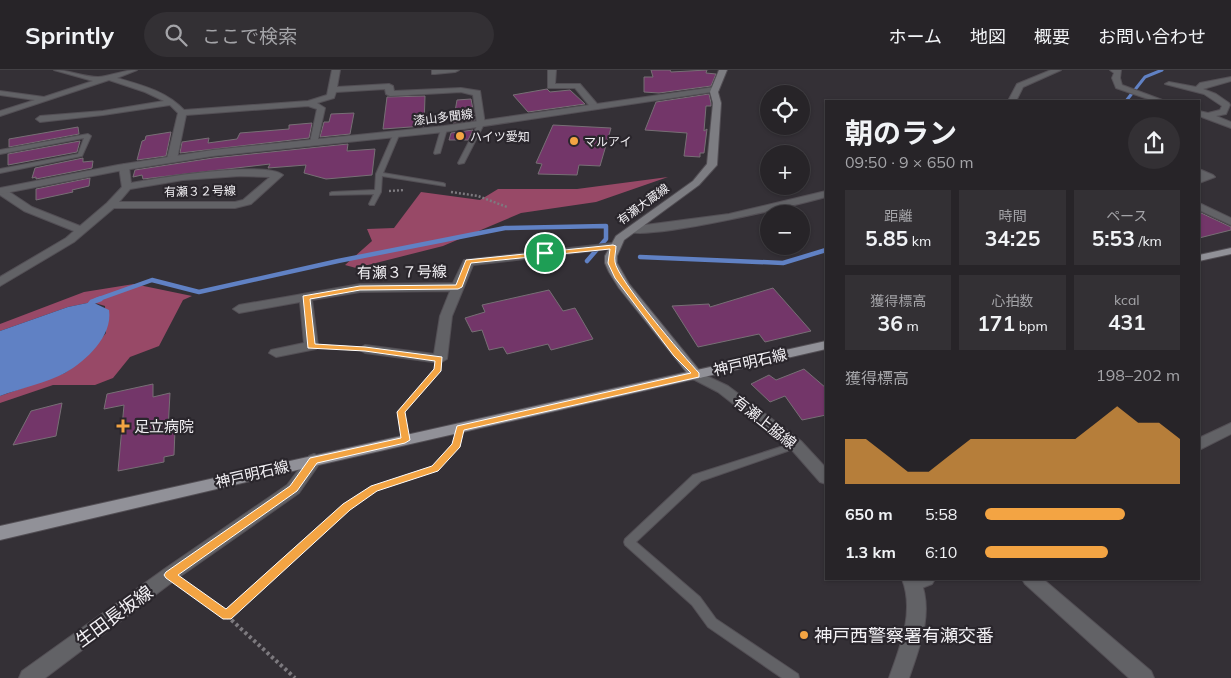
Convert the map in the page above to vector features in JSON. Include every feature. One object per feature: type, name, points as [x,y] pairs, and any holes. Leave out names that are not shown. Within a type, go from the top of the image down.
[{"type":"main road","name":"有瀬大蔵線","points":[[696,375],[677,354],[619,278],[611,263],[613,246],[630,230],[696,183],[712,166],[717,103],[715,89],[723,70]]},
{"type":"main road","points":[[1200,258],[1231,251]]},
{"type":"main road","name":"神戸明石線","points":[[0,533],[825,345]]},
{"type":"street","points":[[58,70],[95,79],[109,78],[148,90],[172,102],[181,111]]},
{"type":"street","points":[[0,114],[133,70]]},
{"type":"street","points":[[103,113],[103,118],[309,103],[331,96],[336,70]]},
{"type":"street","points":[[435,72],[454,70]]},
{"type":"street","points":[[552,70],[551,86],[577,86],[595,107]]},
{"type":"street","points":[[1013,100],[1020,86],[1058,70]]},
{"type":"street","points":[[1114,70],[1118,72],[1116,78],[1119,86],[1158,100]]},
{"type":"street","points":[[1201,92],[1199,88],[1203,85],[1231,79]]},
{"type":"street","points":[[1169,84],[1219,98],[1226,105],[1223,112],[1208,116]]},
{"type":"street","points":[[332,90],[389,86],[390,94],[461,90],[477,93],[481,124]]},
{"type":"street","name":"漆山多聞線","points":[[0,191],[172,158],[444,129],[715,89]]},
{"type":"street","points":[[0,93],[46,99]]},
{"type":"street","points":[[40,119],[103,113],[172,102]]},
{"type":"street","points":[[309,103],[321,108],[314,142]]},
{"type":"street","points":[[172,158],[181,111]]},
{"type":"street","points":[[1200,114],[1231,126]]},
{"type":"street","points":[[0,282],[70,240],[111,205],[127,187],[124,167]]},
{"type":"street","name":"有瀬３２号線","points":[[111,205],[234,205],[246,202],[278,175],[227,172],[179,177],[127,187]]},
{"type":"street","points":[[1200,172],[1210,177],[1200,180]]},
{"type":"street","points":[[0,191],[28,208],[81,230]]},
{"type":"street","points":[[630,230],[668,227],[772,209],[825,194]]},
{"type":"street","points":[[1200,206],[1231,222]]},
{"type":"street","points":[[365,349],[440,359],[446,316],[468,262],[613,246]]},
{"type":"street","name":"有瀬３７号線","points":[[239,309],[360,288],[458,287]]},
{"type":"street","points":[[276,353],[311,346],[306,297]]},
{"type":"street","name":"有瀬上脇線","points":[[696,375],[723,389],[796,445],[825,477]]},
{"type":"street","points":[[1200,444],[1231,428]]},
{"type":"street","name":"生田長坂線","points":[[29,678],[170,575],[294,489],[314,460]]},
{"type":"street","points":[[899,678],[915,633],[917,580]]},
{"type":"street","points":[[1032,580],[1144,678]]},
{"type":"lane","points":[[461,163],[481,124]]},
{"type":"lane","points":[[438,153],[444,129]]},
{"type":"lane","points":[[372,204],[378,192],[379,174],[396,135]]},
{"type":"lane","points":[[0,152],[88,136],[80,155],[0,171]]},
{"type":"lane","points":[[379,174],[443,185]]},
{"type":"lane","points":[[332,194],[378,192]]},
{"type":"lane","points":[[793,678],[712,623],[696,600],[629,542],[697,478],[796,445]]},
{"type":"path","points":[[311,346],[365,349]]},
{"type":"path","points":[[405,440],[401,412],[438,370],[440,359]]},
{"type":"path","points":[[227,616],[346,507],[374,488],[435,468],[457,445],[460,428]]},
{"type":"path","points":[[170,575],[227,616],[295,678]]},
{"type":"shaded area","points":[[668,177],[596,202],[521,213],[443,246],[356,268],[345,265],[372,241],[367,229],[394,228],[421,192],[480,200],[498,189],[577,189]]},
{"type":"shaded area","points":[[134,284],[192,296],[183,300],[159,346],[130,357],[113,378],[95,385],[53,385],[0,403],[0,396],[65,373],[89,354],[106,333],[105,306],[92,302],[68,307],[0,331],[0,324],[84,292]]},
{"type":"water","points":[[92,302],[109,310],[109,320],[102,338],[89,355],[65,373],[0,396],[0,331],[68,307]]},
{"type":"building","points":[[651,70],[670,70],[671,72],[707,70],[706,73],[716,74],[711,86],[659,93],[644,92],[644,77],[653,77]]},
{"type":"building","points":[[547,89],[550,92],[570,90],[585,104],[528,112],[513,95]]},
{"type":"building","points":[[709,94],[711,106],[706,106],[704,131],[707,129],[704,153],[700,153],[700,157],[684,156],[687,133],[645,130],[656,102]]},
{"type":"building","points":[[425,96],[424,126],[383,129],[387,97]]},
{"type":"building","points":[[471,99],[475,120],[453,123],[457,100]]},
{"type":"building","points":[[354,113],[350,134],[320,137],[324,122],[329,122],[331,114]]},
{"type":"building","points":[[312,123],[309,138],[180,153],[182,142],[209,138],[208,143],[237,139],[240,133],[289,129],[289,125]]},
{"type":"building","points":[[553,125],[611,128],[600,166],[579,165],[577,175],[538,174],[542,164],[536,163]]},
{"type":"building","points":[[78,127],[79,134],[9,147],[9,139]]},
{"type":"building","name":"ハイツ愛知","points":[[473,130],[468,140],[449,140],[451,133]]},
{"type":"building","points":[[171,132],[166,156],[137,160],[142,141],[145,140],[146,136]]},
{"type":"building","points":[[80,141],[77,152],[8,165],[8,154]]},
{"type":"building","points":[[348,144],[347,151],[375,149],[372,175],[326,179],[304,173],[306,165],[268,168],[270,164],[143,179],[142,175],[133,177],[135,170],[213,158]]},
{"type":"building","points":[[83,158],[83,162],[93,161],[92,168],[36,179],[36,177],[32,178],[35,168]]},
{"type":"building","points":[[90,178],[89,186],[72,190],[73,192],[36,200],[36,189]]},
{"type":"building","points":[[1200,212],[1231,227],[1231,230],[1200,238]]},
{"type":"building","points":[[773,288],[811,331],[765,342],[759,334],[698,347],[672,306],[709,304],[710,307]]},
{"type":"building","points":[[549,290],[563,311],[575,308],[593,339],[551,350],[548,344],[507,354],[503,347],[489,350],[482,330],[472,332],[465,318],[485,312],[482,305]]},
{"type":"building","points":[[804,369],[825,387],[825,415],[802,420],[785,396],[770,402],[751,384],[769,375],[776,380]]},
{"type":"building","points":[[153,384],[153,397],[170,393],[168,430],[175,430],[174,455],[164,457],[164,462],[118,471],[124,405],[104,409],[107,394]]},
{"type":"building","points":[[62,403],[56,436],[13,445],[31,411]]},
{"type":"waterway","points":[[1127,100],[1145,77],[1162,70]]},
{"type":"waterway","points":[[96,300],[152,280],[199,292],[338,261],[505,228],[606,226],[606,239],[587,261]]},
{"type":"waterway","points":[[640,257],[783,263],[825,250]]},
{"type":"waterway","points":[[88,307],[92,302],[100,299]]},
{"type":"place","name":"ハイツ愛知","points":[[460,136]]},
{"type":"place","name":"マルアイ","points":[[574,141]]},
{"type":"place","name":"足立病院","points":[[123,426]]},
{"type":"place","name":"神戸西警察署有瀬交番","points":[[804,635]]},
{"type":"route","points":[[613,246],[611,263],[619,278],[677,354],[696,375],[460,428],[457,445],[435,468],[374,488],[346,507],[227,616],[170,575],[294,489],[314,460],[405,440],[401,412],[438,370],[440,359],[365,349],[311,346],[306,297],[360,288],[458,287],[468,262],[545,253],[613,246]]}]
